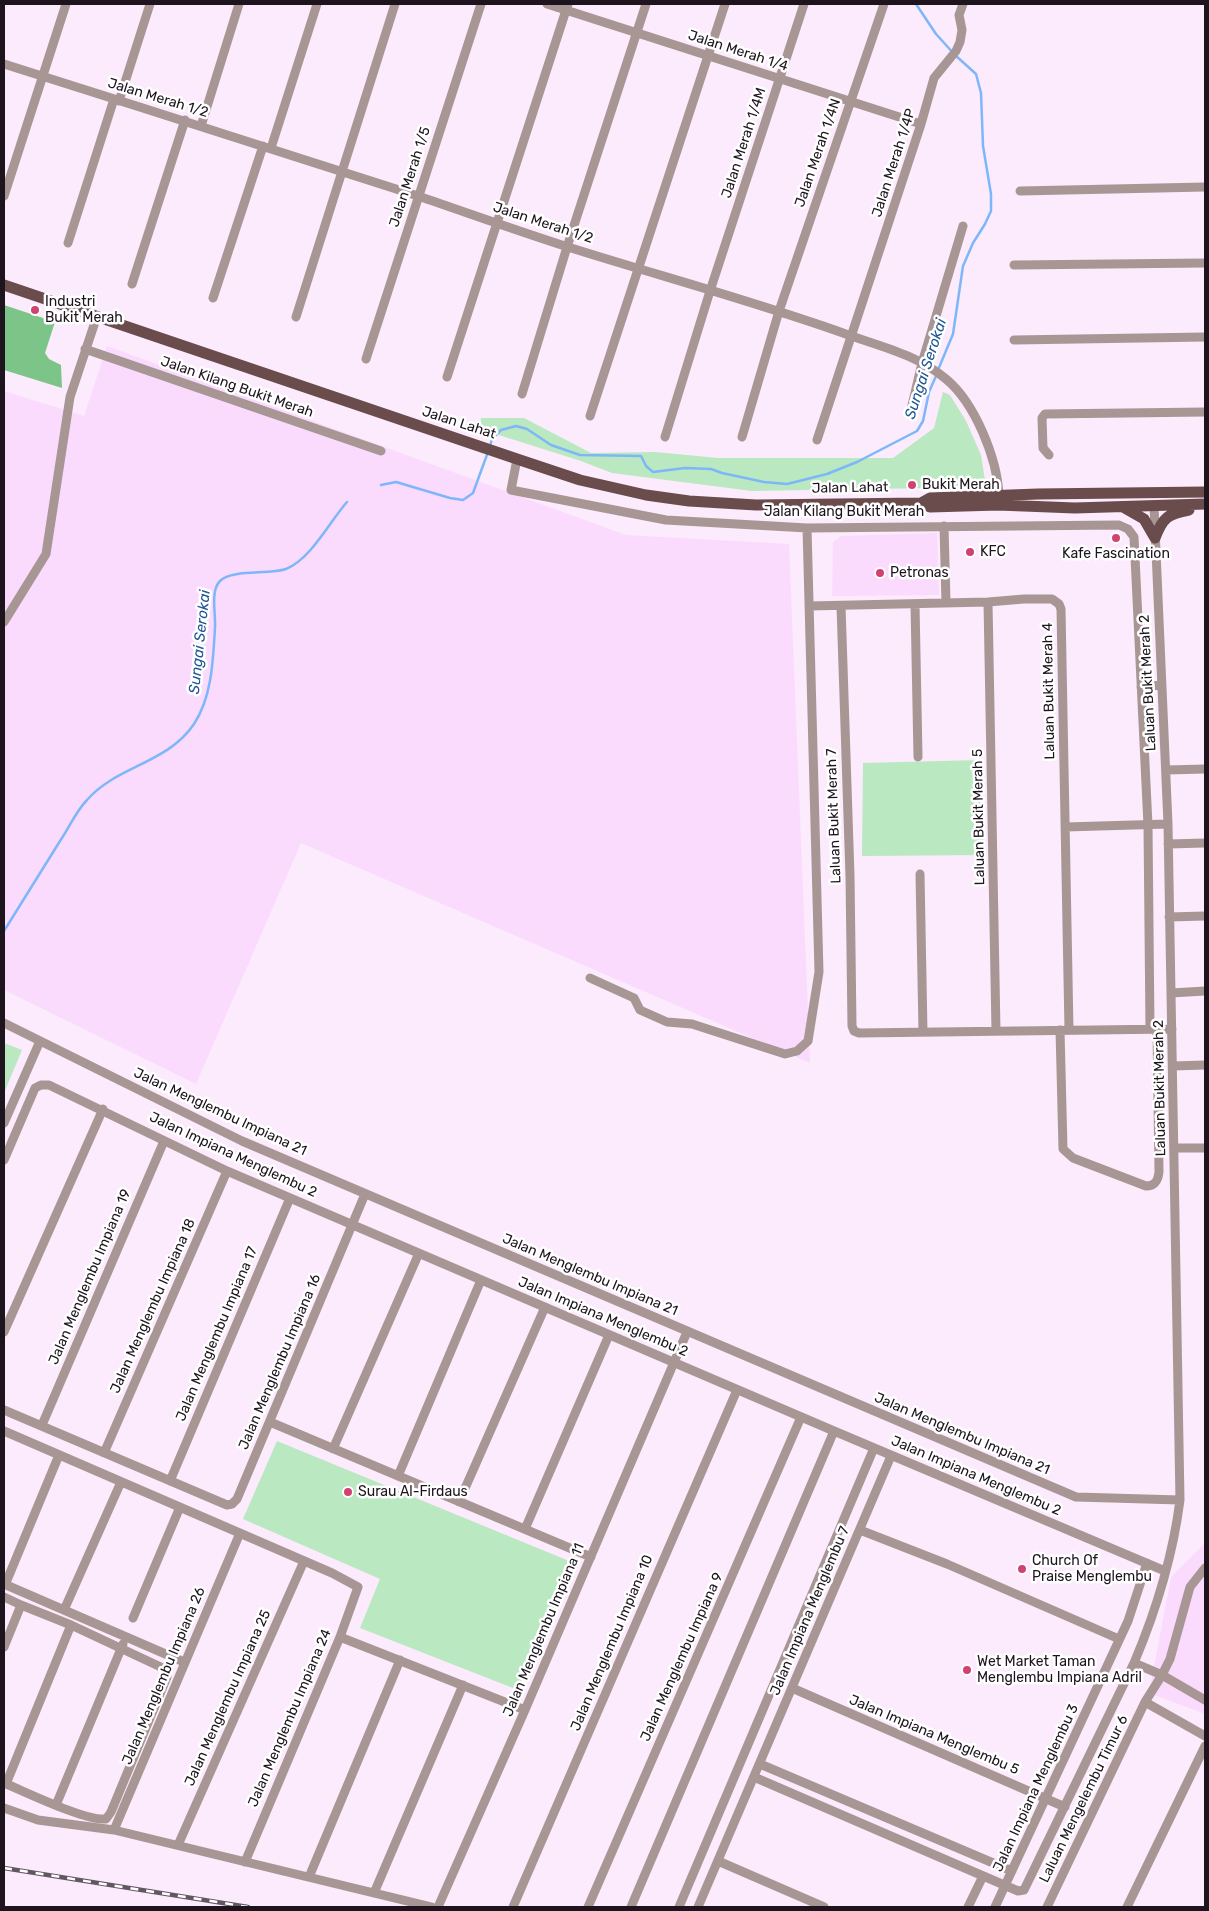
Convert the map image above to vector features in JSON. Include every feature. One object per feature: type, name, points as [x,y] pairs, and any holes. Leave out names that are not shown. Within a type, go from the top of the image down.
[{"type":"main road","name":"Jalan Lahat","points":[[4,285],[580,480],[646,495],[689,501],[753,504],[998,505],[1075,508],[1205,504]]},
{"type":"main road","points":[[1071,494],[1101,499],[1144,498],[1154,506],[1164,498],[1205,494]]},
{"type":"main road","name":"Jalan Lahat","points":[[925,505],[930,498],[999,495],[1205,494]]},
{"type":"main road","points":[[999,495],[1003,499],[1008,500],[1047,503],[1075,508]]},
{"type":"main road","points":[[1121,507],[1135,513],[1144,520],[1155,538]]},
{"type":"main road","points":[[1155,538],[1165,518],[1174,513],[1205,510]]},
{"type":"street","points":[[4,196],[66,4]]},
{"type":"street","points":[[68,243],[150,4]]},
{"type":"street","points":[[201,126],[240,4]]},
{"type":"street","points":[[213,298],[317,4]]},
{"type":"street","points":[[296,317],[395,4]]},
{"type":"street","name":"Jalan Merah 1/5","points":[[366,359],[481,4]]},
{"type":"street","name":"Jalan Merah 1/4","points":[[547,4],[567,7],[637,33],[921,124]]},
{"type":"street","points":[[522,394],[567,246],[646,4]]},
{"type":"street","points":[[590,416],[725,4]]},
{"type":"street","name":"Jalan Merah 1/4M","points":[[665,437],[710,291],[804,4]]},
{"type":"street","name":"Jalan Merah 1/4N","points":[[742,437],[779,310],[884,4]]},
{"type":"street","name":"Jalan Merah 1/4P","points":[[818,440],[921,124],[934,78],[956,51],[960,42],[962,30],[959,14],[963,4]]},
{"type":"street","points":[[446,377],[567,7]]},
{"type":"street","name":"Jalan Merah 1/2","points":[[4,64],[185,120],[567,246],[710,291],[779,310],[904,354],[933,369],[947,379],[963,398],[977,420],[998,481],[999,495]]},
{"type":"street","points":[[132,284],[185,120]]},
{"type":"street","points":[[1020,191],[1205,187]]},
{"type":"street","points":[[910,414],[922,364],[963,226]]},
{"type":"street","points":[[1014,266],[1205,263]]},
{"type":"street","points":[[4,622],[46,554],[70,397],[97,316]]},
{"type":"street","points":[[1014,340],[1205,337]]},
{"type":"street","name":"Jalan Kilang Bukit Merah","points":[[85,350],[381,451]]},
{"type":"street","points":[[1049,455],[1043,448],[1042,418],[1044,414],[1205,412]]},
{"type":"street","name":"Jalan Kilang Bukit Merah","points":[[517,459],[511,490],[666,520],[807,528],[1119,525]]},
{"type":"street","name":"Laluan Bukit Merah 2","points":[[1006,1885],[1018,1891],[1024,1890],[1134,1663],[1148,1630],[1165,1571],[1175,1534],[1180,1500],[1168,824],[1154,506]]},
{"type":"street","name":"Laluan Bukit Merah 2","points":[[1065,1030],[1063,1150],[1073,1158],[1146,1186],[1152,1186],[1156,1182],[1159,1172],[1148,825],[1134,538],[1128,529],[1119,525]]},
{"type":"street","points":[[944,526],[946,603]]},
{"type":"street","points":[[590,978],[634,998],[640,1010],[667,1022],[692,1024],[785,1054],[797,1052],[808,1041],[819,972],[807,528]]},
{"type":"street","name":"Laluan Bukit Merah 4","points":[[809,606],[988,602],[1024,599],[1052,599],[1059,604],[1062,609],[1065,1030]]},
{"type":"street","name":"Laluan Bukit Merah 5","points":[[988,602],[996,1031]]},
{"type":"street","points":[[915,604],[918,757]]},
{"type":"street","name":"Laluan Bukit Merah 7","points":[[841,606],[850,876],[852,1026],[854,1032],[859,1033],[923,1032]]},
{"type":"street","points":[[1141,686],[1161,685]]},
{"type":"street","points":[[1166,770],[1205,769]]},
{"type":"street","points":[[1065,826],[1168,824]]},
{"type":"street","points":[[1168,844],[1205,843]]},
{"type":"street","points":[[920,874],[923,1032],[1172,1029]]},
{"type":"street","points":[[1169,917],[1205,916]]},
{"type":"street","points":[[1171,992],[1205,992]]},
{"type":"street","name":"Jalan Menglembu Impiana 21","points":[[4,1023],[242,1141],[1076,1497],[1180,1500]]},
{"type":"street","points":[[4,1123],[40,1041]]},
{"type":"street","points":[[1173,1066],[1205,1065]]},
{"type":"street","name":"Jalan Impiana Menglembu 2","points":[[4,1160],[35,1088],[41,1085],[49,1085],[103,1109],[227,1171],[891,1456],[1165,1571]]},
{"type":"street","points":[[4,1332],[103,1109]]},
{"type":"street","name":"Jalan Menglembu Impiana 19","points":[[42,1425],[164,1141]]},
{"type":"street","points":[[1175,1148],[1205,1148]]},
{"type":"street","name":"Jalan Menglembu Impiana 18","points":[[104,1452],[227,1171]]},
{"type":"street","name":"Jalan Menglembu Impiana 16","points":[[170,1481],[227,1505],[232,1504],[237,1499],[365,1194]]},
{"type":"street","name":"Jalan Menglembu Impiana 17","points":[[170,1481],[290,1198]]},
{"type":"street","points":[[333,1449],[419,1253]]},
{"type":"street","points":[[398,1476],[481,1280]]},
{"type":"street","points":[[459,1502],[545,1307]]},
{"type":"street","name":"Jalan Menglembu Impiana 11","points":[[438,1907],[526,1710],[687,1332]]},
{"type":"street","points":[[525,1529],[609,1334]]},
{"type":"street","name":"Jalan Menglembu Impiana 10","points":[[513,1907],[737,1390]]},
{"type":"street","points":[[4,1410],[170,1481]]},
{"type":"street","name":"Jalan Menglembu Impiana 9","points":[[588,1907],[801,1417]]},
{"type":"street","points":[[270,1422],[591,1557]]},
{"type":"street","points":[[4,1431],[304,1561]]},
{"type":"street","points":[[631,1907],[834,1431]]},
{"type":"street","points":[[679,1907],[874,1448]]},
{"type":"street","points":[[59,1455],[4,1585],[184,1662]]},
{"type":"street","name":"Jalan Impiana Menglembu 7","points":[[698,1907],[891,1456]]},
{"type":"street","points":[[64,1610],[121,1482]]},
{"type":"street","points":[[133,1618],[180,1508]]},
{"type":"street","points":[[860,1530],[947,1564],[1119,1639]]},
{"type":"street","name":"Jalan Menglembu Impiana 26","points":[[114,1830],[240,1533]]},
{"type":"street","name":"Jalan Menglembu Impiana 24","points":[[245,1862],[358,1590],[357,1585],[304,1561]]},
{"type":"street","name":"Jalan Menglembu Impiana 25","points":[[178,1845],[304,1561]]},
{"type":"street","name":"Jalan Impiana Menglembu 3","points":[[995,1907],[1128,1621],[1147,1564]]},
{"type":"street","name":"Laluan Mengelembu Timur 6","points":[[1047,1907],[1145,1702],[1170,1659],[1190,1587],[1205,1568]]},
{"type":"street","points":[[4,1598],[71,1625],[165,1669],[167,1677],[111,1812],[106,1819],[98,1820],[5,1784],[71,1625]]},
{"type":"street","points":[[4,1647],[22,1605]]},
{"type":"street","points":[[56,1805],[126,1637]]},
{"type":"street","points":[[340,1637],[526,1710]]},
{"type":"street","points":[[309,1877],[400,1660]]},
{"type":"street","points":[[1134,1663],[1162,1675],[1205,1700]]},
{"type":"street","points":[[374,1893],[463,1685]]},
{"type":"street","name":"Jalan Impiana Menglembu 5","points":[[792,1688],[1065,1807]]},
{"type":"street","points":[[1145,1702],[1205,1736]]},
{"type":"street","points":[[1127,1907],[1205,1746]]},
{"type":"street","points":[[760,1764],[1012,1871]]},
{"type":"street","points":[[754,1777],[1006,1885]]},
{"type":"street","points":[[4,1808],[38,1820],[114,1830],[432,1907]]},
{"type":"street","points":[[718,1861],[824,1907]]},
{"type":"street","points":[[968,1907],[983,1876]]},
{"type":"shaded area","points":[[107,346],[626,535],[789,544],[810,1063],[301,843],[196,1084],[4,990],[4,391],[84,416]]},
{"type":"shaded area","points":[[937,533],[939,595],[832,596],[833,542],[841,536]]},
{"type":"shaded area","points":[[1205,1543],[1205,1714],[1149,1693],[1171,1577]]},
{"type":"green space","points":[[4,305],[55,322],[45,353],[49,359],[61,365],[62,388],[4,370]]},
{"type":"green space","points":[[943,392],[950,395],[966,421],[981,455],[986,487],[752,491],[612,473],[581,461],[480,429],[481,418],[524,418],[591,453],[655,452],[718,458],[893,458],[934,428]]},
{"type":"green space","points":[[981,760],[984,855],[862,856],[863,763]]},
{"type":"green space","points":[[4,1043],[22,1050],[4,1093]]},
{"type":"green space","points":[[277,1441],[574,1563],[518,1690],[360,1628],[380,1579],[243,1519]]},
{"type":"waterway","name":"Sungai Serokai","points":[[916,4],[936,34],[976,74],[981,93],[983,146],[991,194],[991,211],[973,243],[963,266],[953,334],[938,370]]},
{"type":"waterway","name":"Sungai Serokai","points":[[490,446],[492,439],[501,430],[516,426],[527,429],[551,445],[580,455],[641,456],[646,466],[653,472],[685,468],[711,469],[764,482],[787,484],[827,474],[857,462],[917,431],[923,421],[929,392],[936,376]]},
{"type":"waterway","name":"Sungai Serokai","points":[[381,485],[396,482],[463,500],[473,493],[488,452]]},
{"type":"waterway","name":"Sungai Serokai","points":[[4,931],[83,804],[112,779],[170,748],[194,724],[205,702],[208,690],[215,628],[214,597],[220,581],[233,575],[279,571],[295,564],[312,548],[347,502]]},
{"type":"railway","points":[[4,1868],[248,1907]]},
{"type":"place","name":"Industri Bukit Merah","points":[[35,310]]},
{"type":"place","name":"Bukit Merah","points":[[912,485]]},
{"type":"place","name":"Kafe Fascination","points":[[1116,538]]},
{"type":"place","name":"KFC","points":[[970,552]]},
{"type":"place","name":"Petronas","points":[[880,573]]},
{"type":"place","name":"Surau Al-Firdaus","points":[[348,1492]]},
{"type":"place","name":"Church Of Praise Menglembu","points":[[1022,1569]]},
{"type":"place","name":"Wet Market Taman Menglembu Impiana Adril","points":[[967,1670]]}]
